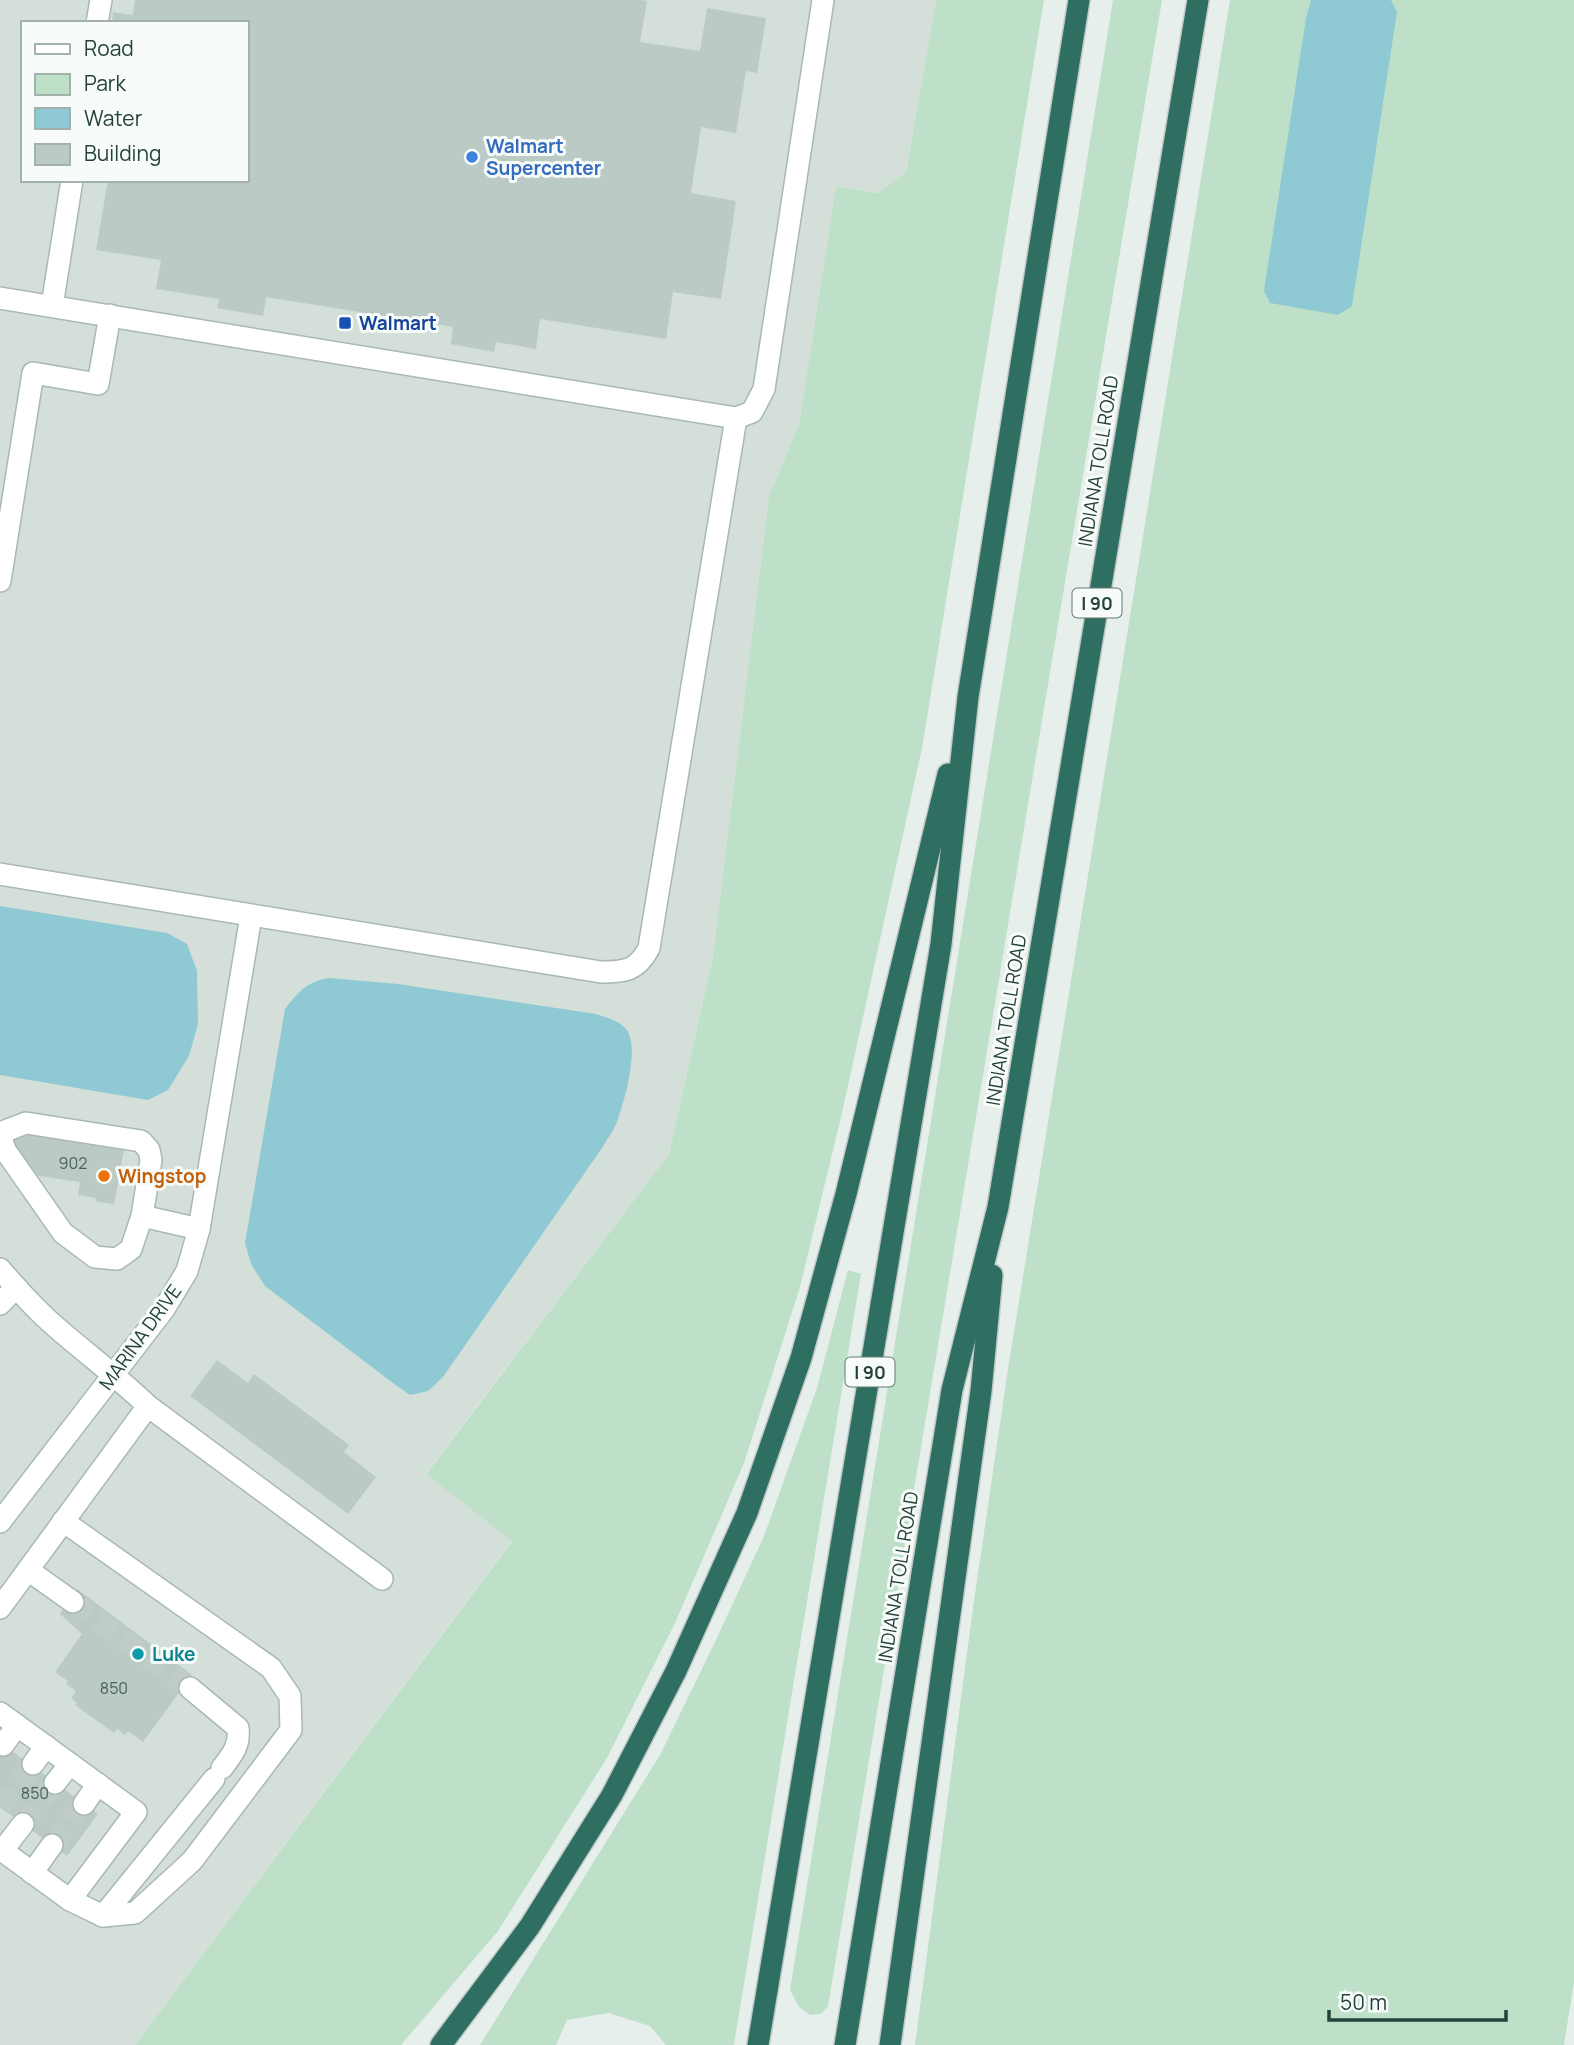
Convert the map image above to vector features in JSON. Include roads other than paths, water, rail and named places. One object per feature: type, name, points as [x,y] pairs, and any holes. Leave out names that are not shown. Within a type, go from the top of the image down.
[{"type":"highway","name":"I 90","points":[[758,2045],[941,944],[968,697],[1079,0]]},
{"type":"highway","name":"INDIANA TOLL ROAD","points":[[845,2045],[952,1390],[998,1207],[1198,0]]},
{"type":"highway","points":[[441,2045],[530,1926],[612,1795],[676,1671],[747,1513],[801,1358],[846,1194],[903,952],[968,697]]},
{"type":"highway","points":[[890,2045],[981,1391],[998,1207]]},
{"type":"street","points":[[97,21],[100,0]]},
{"type":"street","points":[[0,298],[736,418],[752,412],[764,389],[823,0]]},
{"type":"street","points":[[52,306],[72,182]]},
{"type":"street","points":[[0,581],[33,373],[98,384],[110,315]]},
{"type":"street","points":[[0,874],[601,972],[619,972],[632,968],[642,961],[649,948],[736,418]]},
{"type":"street","name":"MARINA DRIVE","points":[[0,1522],[115,1374],[187,1271],[199,1229],[251,916]]},
{"type":"street","points":[[26,1123],[142,1142],[149,1150],[151,1160],[142,1216],[131,1249],[117,1259],[95,1256],[63,1233],[5,1150],[0,1133],[26,1123]]},
{"type":"street","points":[[142,1216],[199,1229]]},
{"type":"street","points":[[0,1269],[58,1329],[115,1374],[148,1406],[382,1579]]},
{"type":"street","points":[[0,1304],[16,1287]]},
{"type":"street","points":[[0,1608],[148,1406]]},
{"type":"street","points":[[23,1824],[1,1850],[70,1900],[103,1916],[135,1913],[192,1861],[291,1730],[290,1696],[271,1668],[63,1521]]},
{"type":"street","points":[[27,1570],[73,1602]]},
{"type":"street","points":[[103,1916],[235,1751],[239,1740],[238,1728],[190,1688]]},
{"type":"street","points":[[4,1745],[9,1719],[136,1812],[70,1900]]},
{"type":"street","points":[[33,1764],[46,1746]]},
{"type":"street","points":[[55,1783],[70,1764]]},
{"type":"street","points":[[84,1804],[98,1784]]},
{"type":"street","points":[[32,1873],[52,1845]]},
{"type":"water","points":[[1311,0],[1391,0],[1397,12],[1352,306],[1338,315],[1270,303],[1264,291]]},
{"type":"water","points":[[0,906],[167,933],[187,944],[197,971],[198,1024],[189,1056],[168,1090],[148,1100],[0,1075]]},
{"type":"water","points":[[329,978],[398,984],[596,1014],[619,1023],[626,1029],[632,1047],[627,1086],[611,1134],[443,1377],[428,1391],[410,1395],[265,1286],[251,1264],[245,1243],[285,1009],[304,988]]},
{"type":"tunnel","points":[[73,1602],[190,1688]]},
{"type":"tunnel","points":[[0,1807],[33,1764]]},
{"type":"tunnel","points":[[23,1824],[55,1783]]},
{"type":"tunnel","points":[[52,1845],[84,1804]]},
{"type":"place","name":"Walmart Supercenter","points":[[472,157]]},
{"type":"place","name":"Walmart","points":[[345,323]]},
{"type":"place","name":"Wingstop","points":[[104,1176]]},
{"type":"place","name":"Luke","points":[[138,1654]]}]
